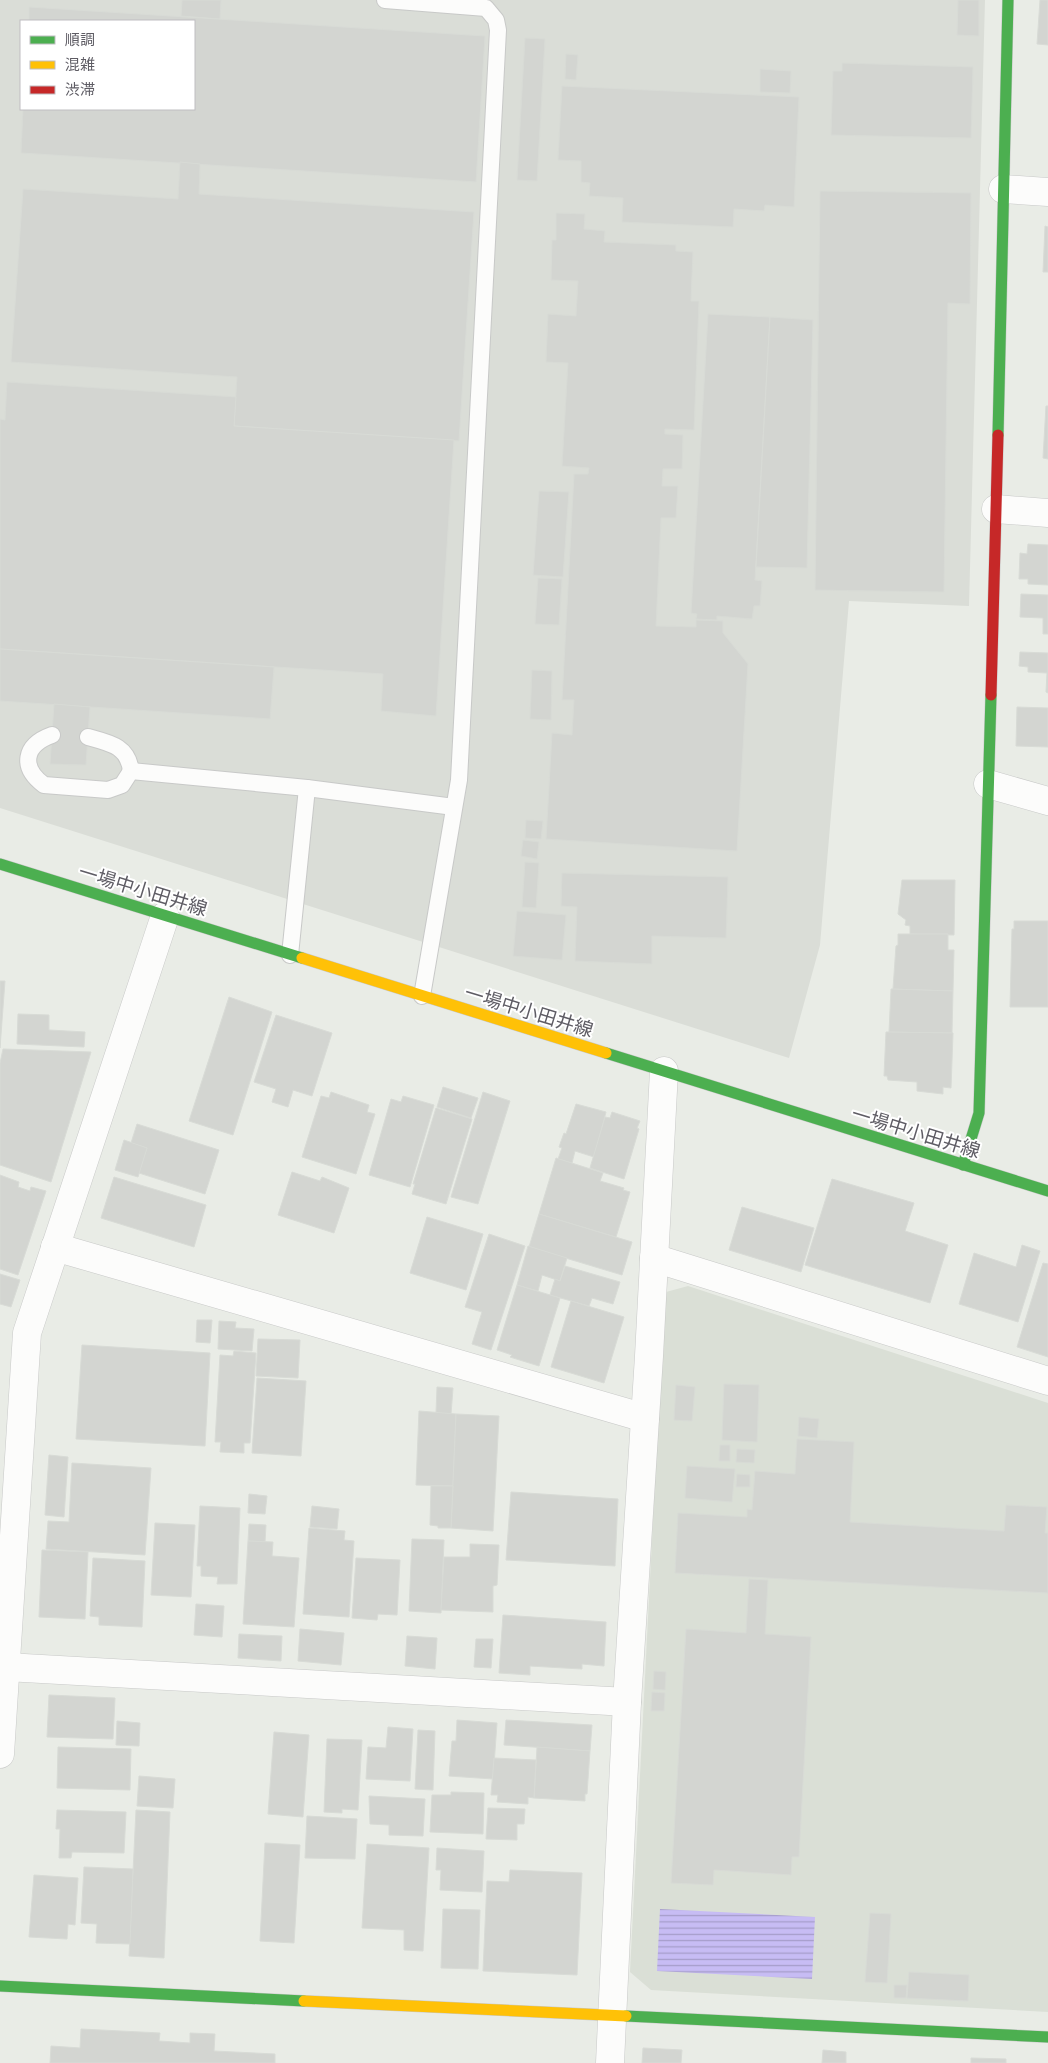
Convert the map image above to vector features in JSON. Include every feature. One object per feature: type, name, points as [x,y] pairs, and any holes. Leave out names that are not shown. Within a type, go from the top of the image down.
[{"type":"street","points":[[963,1165],[979,1113],[1008,0]]},
{"type":"street","points":[[1003,189],[1048,192]]},
{"type":"street","points":[[996,509],[1048,513]]},
{"type":"street","points":[[988,784],[1048,801]]},
{"type":"street","name":"一場中小田井線","points":[[0,864],[1048,1191]]},
{"type":"street","points":[[0,1754],[27,1333],[165,916]]},
{"type":"street","points":[[610,2063],[627,1702],[664,1071]]},
{"type":"street","points":[[55,1247],[645,1418]]},
{"type":"street","points":[[654,1258],[1048,1381]]},
{"type":"street","points":[[6,1667],[627,1702]]},
{"type":"street","points":[[0,1986],[1048,2037]]},
{"type":"lane","points":[[385,0],[486,8],[496,20],[498,30],[459,780],[422,996]]},
{"type":"lane","points":[[52,735],[38,740],[29,751],[28,764],[31,772],[44,785],[108,790],[122,785],[131,772],[130,761],[124,752],[110,743],[88,737]]},
{"type":"lane","points":[[131,772],[307,788],[454,806]]},
{"type":"lane","points":[[290,955],[307,788]]},
{"type":"shaded area","points":[[0,0],[985,0],[969,606],[849,601],[820,945],[789,1058],[0,808]]},
{"type":"shaded area","points":[[688,1286],[1048,1403],[1048,2012],[651,1990],[630,1972],[666,1292]]},
{"type":"shaded area","points":[[660,1909],[815,1917],[812,1979],[657,1971]]},
{"type":"building","points":[[182,0],[221,0],[220,19],[181,16]]},
{"type":"building","points":[[958,0],[979,0],[979,36],[957,35]]},
{"type":"building","points":[[1040,0],[1048,0],[1048,45],[1037,44]]},
{"type":"building","points":[[29,7],[485,36],[476,182],[21,153],[23,110],[195,110],[195,20],[29,20]]},
{"type":"building","points":[[525,38],[545,39],[537,181],[517,180]]},
{"type":"building","points":[[566,54],[578,55],[576,80],[565,79]]},
{"type":"building","points":[[842,63],[973,67],[971,138],[831,135],[833,71],[842,71]]},
{"type":"building","points":[[760,69],[791,71],[790,93],[760,92]]},
{"type":"building","points":[[562,86],[799,97],[794,207],[765,205],[764,211],[734,209],[733,227],[622,222],[623,198],[589,196],[590,183],[581,182],[581,161],[558,160]]},
{"type":"building","points":[[180,162],[200,164],[199,194],[474,212],[459,441],[234,426],[237,377],[11,362],[23,189],[178,199]]},
{"type":"building","points":[[820,191],[971,193],[970,304],[948,303],[944,592],[815,590]]},
{"type":"building","points":[[556,213],[585,214],[584,229],[605,231],[604,242],[676,245],[676,251],[693,252],[691,301],[699,301],[694,430],[665,429],[665,434],[683,435],[682,469],[663,469],[662,486],[678,486],[676,518],[661,518],[656,626],[696,627],[696,620],[723,621],[723,633],[748,664],[737,851],[546,839],[552,733],[572,735],[574,700],[562,700],[574,474],[588,474],[589,468],[562,466],[568,363],[546,362],[548,314],[576,316],[578,281],[551,280],[552,240],[556,240]]},
{"type":"building","points":[[1045,226],[1048,227],[1048,272],[1043,272]]},
{"type":"building","points":[[708,314],[770,317],[755,580],[762,581],[760,606],[754,606],[752,619],[717,616],[717,620],[696,619],[697,614],[691,613]]},
{"type":"building","points":[[770,317],[813,320],[807,568],[756,567]]},
{"type":"building","points":[[7,382],[236,397],[234,426],[454,440],[436,716],[381,711],[383,674],[0,649],[0,419],[5,420]]},
{"type":"building","points":[[1046,406],[1048,406],[1048,459],[1043,458]]},
{"type":"building","points":[[539,491],[569,492],[563,577],[533,575]]},
{"type":"building","points":[[1028,544],[1048,545],[1048,585],[1028,584],[1028,579],[1019,579],[1020,553],[1027,554]]},
{"type":"building","points":[[538,578],[562,579],[559,625],[535,624]]},
{"type":"building","points":[[1021,594],[1048,595],[1048,634],[1043,634],[1043,618],[1020,617]]},
{"type":"building","points":[[0,649],[274,667],[270,719],[0,701]]},
{"type":"building","points":[[1020,652],[1048,653],[1048,693],[1046,692],[1047,673],[1028,672],[1028,667],[1019,666]]},
{"type":"building","points":[[532,670],[552,671],[551,720],[530,719]]},
{"type":"building","points":[[54,704],[90,707],[86,765],[50,764]]},
{"type":"building","points":[[1017,707],[1048,708],[1048,747],[1016,746]]},
{"type":"building","points":[[526,820],[543,821],[541,839],[525,838]]},
{"type":"building","points":[[523,840],[539,842],[537,859],[521,856]]},
{"type":"building","points":[[525,862],[539,863],[536,908],[522,907]]},
{"type":"building","points":[[562,873],[728,877],[726,938],[652,936],[652,964],[575,961],[577,907],[561,906]]},
{"type":"building","points":[[902,880],[955,880],[954,935],[910,934],[910,926],[905,925],[906,920],[898,914]]},
{"type":"building","points":[[517,911],[566,915],[562,960],[513,956]]},
{"type":"building","points":[[1014,921],[1048,921],[1048,1007],[1010,1007],[1012,929],[1014,929]]},
{"type":"building","points":[[898,934],[948,934],[948,950],[954,950],[953,991],[893,989]]},
{"type":"building","points":[[0,981],[5,981],[0,1048]]},
{"type":"building","points":[[891,989],[953,991],[952,1033],[889,1032]]},
{"type":"building","points":[[229,997],[272,1012],[233,1135],[189,1121]]},
{"type":"building","points":[[18,1014],[49,1015],[49,1030],[85,1032],[84,1047],[17,1044]]},
{"type":"building","points":[[276,1015],[332,1033],[312,1096],[293,1090],[288,1107],[272,1102],[276,1089],[254,1082]]},
{"type":"building","points":[[886,1032],[953,1033],[951,1088],[943,1087],[943,1094],[917,1091],[917,1082],[888,1080],[887,1076],[884,1076]]},
{"type":"building","points":[[3,1049],[91,1052],[51,1182],[0,1165],[0,1063]]},
{"type":"building","points":[[443,1087],[478,1098],[471,1118],[437,1107]]},
{"type":"building","points":[[331,1092],[369,1105],[367,1112],[375,1114],[356,1174],[302,1157],[321,1096],[329,1098]]},
{"type":"building","points":[[483,1092],[510,1101],[478,1204],[451,1197]]},
{"type":"building","points":[[403,1096],[434,1105],[410,1187],[369,1175],[391,1099],[401,1102]]},
{"type":"building","points":[[576,1104],[606,1112],[594,1157],[575,1151],[572,1163],[558,1159],[562,1148],[559,1147],[564,1133],[566,1134]]},
{"type":"building","points":[[436,1108],[472,1119],[446,1204],[412,1194],[415,1184],[413,1184]]},
{"type":"building","points":[[612,1112],[640,1121],[624,1179],[590,1168],[605,1117],[610,1118]]},
{"type":"building","points":[[137,1124],[219,1150],[205,1194],[139,1173],[147,1148],[131,1143]]},
{"type":"building","points":[[124,1140],[147,1148],[138,1177],[115,1170]]},
{"type":"building","points":[[556,1158],[603,1173],[600,1181],[624,1188],[623,1190],[630,1192],[616,1237],[539,1214]]},
{"type":"building","points":[[292,1172],[320,1181],[322,1177],[349,1188],[334,1233],[278,1215]]},
{"type":"building","points":[[0,1175],[19,1182],[18,1187],[30,1191],[31,1187],[46,1191],[18,1275],[0,1269]]},
{"type":"building","points":[[114,1177],[206,1205],[194,1247],[101,1218]]},
{"type":"building","points":[[832,1179],[914,1203],[905,1231],[948,1245],[930,1303],[805,1265]]},
{"type":"building","points":[[742,1207],[814,1228],[801,1272],[729,1250]]},
{"type":"building","points":[[539,1214],[632,1242],[622,1275],[529,1247]]},
{"type":"building","points":[[427,1217],[483,1234],[466,1290],[410,1273]]},
{"type":"building","points":[[489,1234],[525,1246],[491,1350],[472,1344],[482,1312],[465,1307]]},
{"type":"building","points":[[1022,1245],[1040,1251],[1018,1322],[959,1304],[974,1253],[1016,1267]]},
{"type":"building","points":[[528,1246],[567,1258],[560,1281],[542,1275],[538,1291],[517,1285]]},
{"type":"building","points":[[1043,1263],[1048,1264],[1048,1357],[1017,1347]]},
{"type":"building","points":[[565,1266],[620,1282],[613,1304],[592,1298],[589,1306],[550,1295],[555,1279],[560,1281]]},
{"type":"building","points":[[0,1274],[20,1280],[11,1307],[0,1304]]},
{"type":"building","points":[[517,1285],[560,1298],[539,1366],[510,1357],[512,1355],[497,1350]]},
{"type":"building","points":[[571,1301],[624,1317],[604,1383],[551,1367]]},
{"type":"building","points":[[197,1320],[212,1320],[210,1343],[196,1342]]},
{"type":"building","points":[[219,1321],[236,1322],[235,1328],[254,1329],[252,1351],[218,1349]]},
{"type":"building","points":[[258,1339],[300,1340],[298,1378],[256,1376]]},
{"type":"building","points":[[82,1345],[210,1353],[205,1446],[76,1439]]},
{"type":"building","points":[[234,1351],[256,1353],[250,1443],[244,1443],[244,1453],[220,1452],[221,1442],[215,1442],[220,1355],[233,1356]]},
{"type":"building","points":[[257,1378],[306,1381],[301,1456],[252,1453]]},
{"type":"building","points":[[724,1384],[759,1385],[757,1442],[722,1440]]},
{"type":"building","points":[[676,1385],[695,1387],[692,1421],[674,1420]]},
{"type":"building","points":[[437,1387],[453,1388],[451,1414],[436,1413]]},
{"type":"building","points":[[419,1411],[456,1414],[453,1486],[416,1485]]},
{"type":"building","points":[[456,1414],[499,1416],[493,1531],[451,1528]]},
{"type":"building","points":[[799,1417],[819,1419],[817,1438],[798,1436]]},
{"type":"building","points":[[797,1439],[854,1442],[850,1522],[1004,1531],[1006,1505],[1047,1507],[1045,1533],[1048,1533],[1048,1593],[675,1573],[678,1513],[747,1517],[747,1509],[752,1510],[755,1471],[795,1474]]},
{"type":"building","points":[[720,1445],[730,1445],[730,1461],[719,1461]]},
{"type":"building","points":[[737,1449],[755,1450],[754,1463],[736,1462]]},
{"type":"building","points":[[49,1455],[68,1457],[64,1517],[45,1515]]},
{"type":"building","points":[[72,1463],[151,1468],[145,1555],[46,1549],[48,1521],[69,1522]]},
{"type":"building","points":[[687,1466],[735,1469],[732,1502],[685,1498]]},
{"type":"building","points":[[737,1474],[750,1475],[750,1487],[736,1487]]},
{"type":"building","points":[[431,1486],[453,1486],[451,1528],[438,1528],[438,1526],[430,1525]]},
{"type":"building","points":[[511,1492],[618,1499],[615,1566],[506,1560]]},
{"type":"building","points":[[249,1494],[267,1496],[265,1514],[248,1513]]},
{"type":"building","points":[[200,1506],[240,1508],[237,1584],[217,1584],[218,1577],[201,1576],[201,1566],[197,1566]]},
{"type":"building","points":[[312,1506],[339,1509],[337,1529],[310,1527]]},
{"type":"building","points":[[155,1523],[195,1525],[191,1597],[151,1595]]},
{"type":"building","points":[[249,1524],[266,1525],[265,1542],[248,1541]]},
{"type":"building","points":[[309,1528],[345,1531],[344,1540],[354,1541],[349,1617],[303,1614]]},
{"type":"building","points":[[412,1539],[444,1540],[441,1613],[409,1611]]},
{"type":"building","points":[[248,1541],[273,1542],[272,1556],[299,1558],[294,1627],[243,1624]]},
{"type":"building","points":[[470,1544],[499,1545],[497,1585],[493,1586],[493,1612],[441,1610],[444,1557],[470,1557]]},
{"type":"building","points":[[42,1550],[88,1552],[85,1619],[39,1617]]},
{"type":"building","points":[[93,1558],[145,1561],[142,1627],[99,1625],[99,1617],[90,1616]]},
{"type":"building","points":[[356,1558],[400,1560],[397,1615],[378,1614],[377,1620],[352,1618]]},
{"type":"building","points":[[749,1579],[768,1580],[765,1634],[811,1637],[799,1857],[792,1857],[791,1875],[714,1870],[713,1885],[671,1883],[686,1629],[746,1633]]},
{"type":"building","points":[[196,1604],[224,1606],[222,1637],[194,1635]]},
{"type":"building","points":[[503,1615],[606,1622],[604,1666],[582,1664],[582,1669],[530,1666],[530,1675],[499,1673]]},
{"type":"building","points":[[300,1629],[344,1633],[341,1665],[298,1661]]},
{"type":"building","points":[[239,1634],[282,1636],[281,1661],[238,1658]]},
{"type":"building","points":[[407,1636],[437,1638],[435,1669],[405,1666]]},
{"type":"building","points":[[476,1639],[493,1639],[491,1668],[474,1667]]},
{"type":"building","points":[[654,1671],[666,1672],[665,1690],[653,1689]]},
{"type":"building","points":[[652,1692],[665,1693],[664,1711],[651,1711]]},
{"type":"building","points":[[49,1695],[115,1698],[113,1739],[47,1737]]},
{"type":"building","points":[[457,1720],[497,1723],[493,1779],[449,1776],[452,1741],[456,1741]]},
{"type":"building","points":[[506,1720],[592,1725],[590,1751],[504,1745]]},
{"type":"building","points":[[117,1721],[140,1723],[139,1746],[116,1745]]},
{"type":"building","points":[[388,1727],[413,1729],[410,1781],[366,1779],[368,1747],[386,1748]]},
{"type":"building","points":[[418,1730],[435,1731],[433,1790],[415,1789]]},
{"type":"building","points":[[274,1732],[309,1735],[303,1817],[268,1814]]},
{"type":"building","points":[[327,1739],[362,1740],[358,1810],[342,1809],[342,1813],[324,1812]]},
{"type":"building","points":[[58,1747],[131,1749],[130,1790],[57,1788]]},
{"type":"building","points":[[537,1747],[590,1751],[585,1801],[534,1798]]},
{"type":"building","points":[[494,1758],[536,1760],[534,1798],[528,1797],[528,1804],[497,1802],[498,1795],[491,1795]]},
{"type":"building","points":[[139,1776],[175,1779],[173,1808],[137,1806]]},
{"type":"building","points":[[451,1792],[484,1793],[483,1834],[430,1832],[432,1795],[451,1795]]},
{"type":"building","points":[[369,1796],[425,1799],[423,1836],[389,1835],[389,1825],[370,1824]]},
{"type":"building","points":[[488,1808],[525,1809],[524,1824],[517,1824],[517,1840],[486,1839]]},
{"type":"building","points":[[57,1810],[126,1812],[124,1853],[72,1852],[71,1858],[59,1858],[60,1829],[56,1829]]},
{"type":"building","points":[[136,1810],[170,1812],[164,1958],[129,1956]]},
{"type":"building","points":[[307,1816],[357,1819],[355,1859],[305,1858]]},
{"type":"building","points":[[265,1843],[300,1845],[294,1943],[260,1941]]},
{"type":"building","points":[[367,1844],[429,1848],[423,1951],[404,1950],[404,1930],[362,1928]]},
{"type":"building","points":[[437,1848],[484,1851],[482,1892],[440,1890],[441,1870],[436,1870]]},
{"type":"building","points":[[84,1867],[133,1869],[130,1944],[96,1943],[97,1924],[81,1923]]},
{"type":"building","points":[[510,1870],[582,1873],[577,1975],[483,1971],[487,1881],[509,1882]]},
{"type":"building","points":[[34,1875],[78,1878],[75,1925],[68,1924],[67,1939],[29,1937]]},
{"type":"building","points":[[443,1909],[480,1910],[478,1969],[441,1968]]},
{"type":"building","points":[[870,1913],[891,1914],[887,1983],[865,1982]]},
{"type":"building","points":[[909,1972],[969,1975],[968,2001],[907,1998]]},
{"type":"building","points":[[894,1985],[907,1985],[906,1998],[894,1998]]},
{"type":"building","points":[[81,2029],[160,2033],[159,2041],[190,2043],[190,2033],[215,2034],[214,2051],[275,2054],[275,2063],[50,2063],[51,2046],[80,2048]]},
{"type":"building","points":[[643,2048],[682,2050],[681,2063],[642,2063]]},
{"type":"building","points":[[823,2050],[846,2052],[846,2063],[822,2063]]},
{"type":"building","points":[[971,2058],[1006,2059],[1006,2063],[971,2063]]},
{"type":"traffic: fast","points":[[998,435],[1008,0]]},
{"type":"traffic: fast","points":[[963,1165],[979,1113],[991,695]]},
{"type":"traffic: fast","points":[[0,864],[302,958]]},
{"type":"traffic: fast","points":[[606,1053],[1048,1191]]},
{"type":"traffic: fast","points":[[0,1986],[304,2001]]},
{"type":"traffic: fast","points":[[626,2016],[1048,2037]]},
{"type":"traffic: slow","points":[[302,958],[606,1053]]},
{"type":"traffic: slow","points":[[304,2001],[626,2016]]},
{"type":"traffic: jam","points":[[991,695],[998,435]]}]
